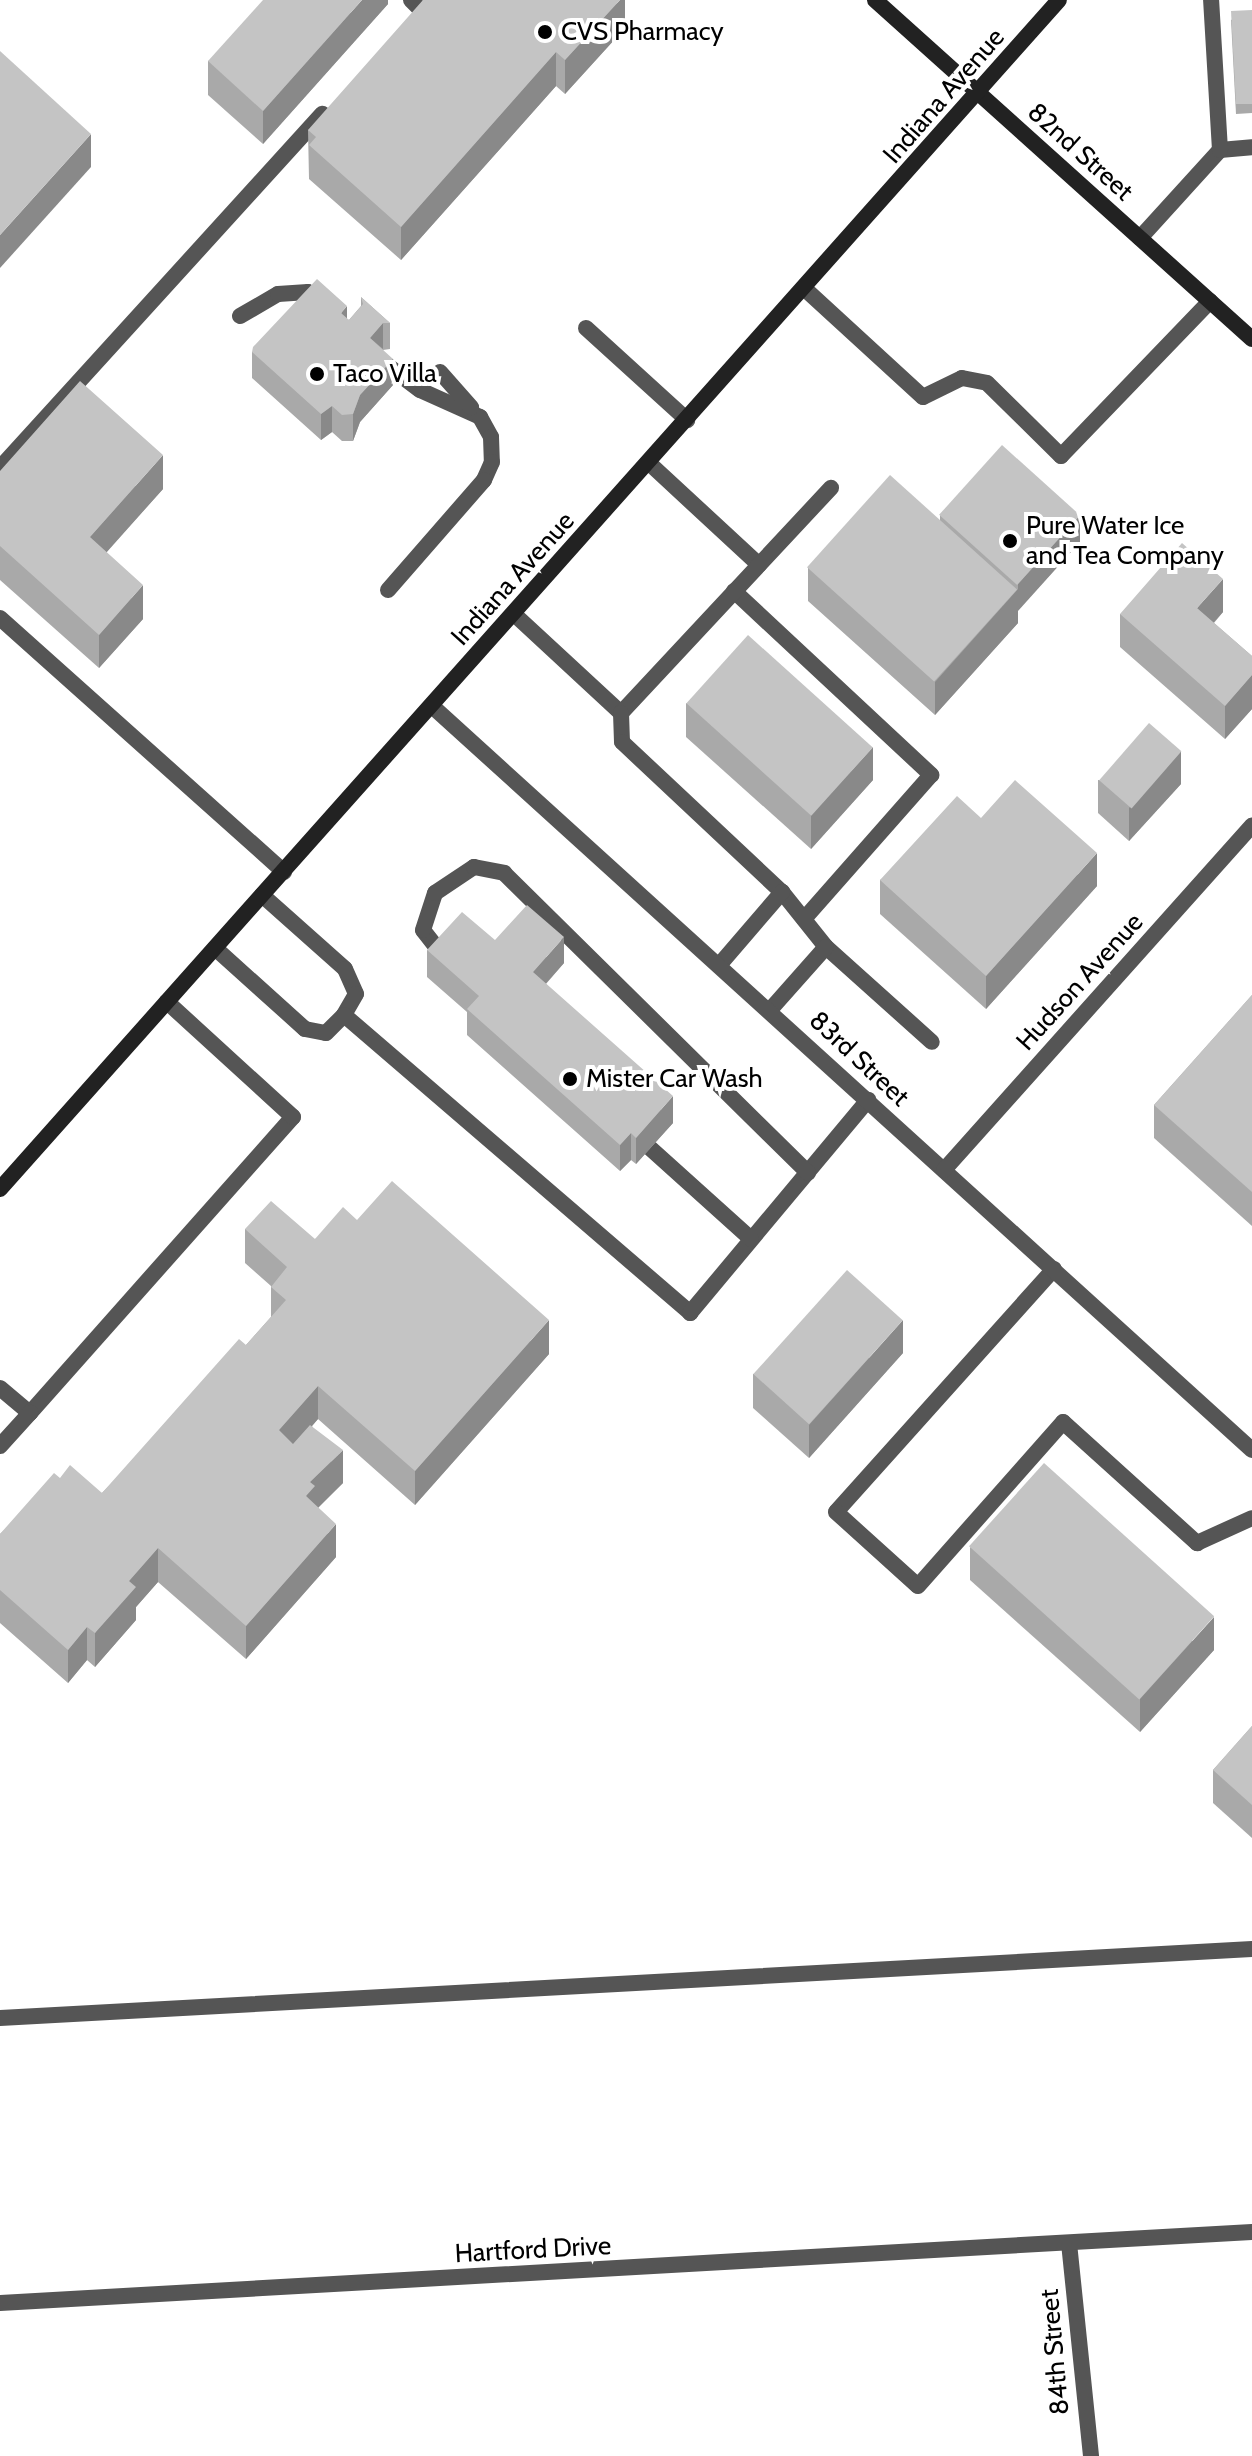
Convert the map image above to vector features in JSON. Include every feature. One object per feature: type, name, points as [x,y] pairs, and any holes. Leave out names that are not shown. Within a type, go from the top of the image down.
[{"type":"main road","name":"82nd Street","points":[[875,0],[1252,339]]},
{"type":"main road","name":"Indiana Avenue","points":[[0,1189],[980,94],[1059,0]]},
{"type":"street","points":[[1211,0],[1220,150]]},
{"type":"street","points":[[0,468],[333,102]]},
{"type":"street","points":[[1140,238],[1220,150],[1252,147]]},
{"type":"street","points":[[805,289],[923,397],[962,378],[976,378],[987,383],[1061,456],[1210,301]]},
{"type":"street","points":[[240,316],[291,291],[308,292],[333,311]]},
{"type":"street","points":[[586,328],[687,420]]},
{"type":"street","points":[[364,345],[420,390],[480,417]]},
{"type":"street","points":[[388,590],[484,480],[492,462],[491,437],[480,417],[440,372]]},
{"type":"street","points":[[649,463],[759,565]]},
{"type":"street","points":[[831,488],[621,713],[622,742],[782,892],[826,947],[932,1042]]},
{"type":"street","points":[[734,591],[931,775],[804,919]]},
{"type":"street","points":[[514,614],[621,713]]},
{"type":"street","points":[[0,618],[284,872]]},
{"type":"street","name":"83rd Street","points":[[432,706],[721,963],[1252,1450]]},
{"type":"street","name":"Hudson Avenue","points":[[944,1170],[1252,825]]},
{"type":"street","points":[[444,957],[423,930],[435,893],[474,867],[504,873],[808,1173]]},
{"type":"street","points":[[721,963],[782,892]]},
{"type":"street","points":[[215,948],[305,1029],[326,1033],[344,1015],[356,994],[345,969],[262,895]]},
{"type":"street","points":[[770,1010],[826,947]]},
{"type":"street","points":[[0,1446],[293,1117],[167,1002]]},
{"type":"street","points":[[344,1015],[690,1313],[868,1100]]},
{"type":"street","points":[[650,1148],[751,1239]]},
{"type":"street","points":[[1054,1269],[836,1512],[918,1586],[1063,1422],[1197,1543],[1252,1518]]},
{"type":"street","points":[[0,1388],[30,1413]]},
{"type":"street","points":[[0,2018],[1252,1949]]},
{"type":"street","name":"Hartford Drive","points":[[0,2303],[1252,2232]]},
{"type":"street","name":"84th Street","points":[[1069,2243],[1091,2456]]},
{"type":"building","points":[[263,0],[362,0],[263,111],[208,61]]},
{"type":"building","points":[[423,0],[620,0],[565,60],[556,52],[401,227],[309,145],[316,137],[308,130]]},
{"type":"building","points":[[1252,10],[1252,104],[1236,104],[1231,11]]},
{"type":"building","points":[[0,51],[91,134],[0,235]]},
{"type":"building","name":"Taco Villa","points":[[317,279],[347,306],[341,313],[349,320],[363,304],[361,297],[390,323],[383,323],[370,338],[393,359],[360,395],[353,414],[342,415],[332,406],[321,414],[252,352],[253,347]]},
{"type":"building","points":[[80,381],[163,455],[90,537],[143,585],[99,635],[0,546],[0,471]]},
{"type":"building","name":"Pure Water Ice and Tea Company","points":[[1002,445],[1080,515],[1017,585],[939,515]]},
{"type":"building","points":[[890,475],[1017,589],[934,682],[807,567]]},
{"type":"building","points":[[1182,543],[1223,579],[1197,608],[1252,656],[1252,675],[1225,706],[1120,614]]},
{"type":"building","points":[[748,635],[873,747],[811,816],[686,703]]},
{"type":"building","points":[[1149,723],[1181,751],[1132,809],[1099,780]]},
{"type":"building","points":[[1015,780],[1097,853],[986,976],[880,880],[957,796],[981,818]]},
{"type":"building","name":"Mister Car Wash","points":[[527,905],[564,937],[533,972],[673,1096],[636,1138],[631,1133],[620,1145],[467,1009],[479,996],[427,950],[462,912],[495,940]]},
{"type":"building","points":[[1252,995],[1252,1192],[1154,1105]]},
{"type":"building","points":[[392,1181],[549,1320],[415,1471],[318,1386],[279,1430],[293,1444],[310,1425],[343,1450],[310,1482],[315,1486],[306,1496],[336,1524],[246,1626],[158,1548],[129,1581],[136,1587],[95,1633],[87,1627],[68,1650],[0,1590],[0,1534],[54,1473],[60,1478],[70,1465],[102,1493],[239,1339],[246,1345],[286,1300],[271,1287],[287,1267],[245,1229],[271,1201],[315,1239],[343,1207],[357,1220]]},
{"type":"building","points":[[847,1270],[903,1320],[809,1424],[753,1374]]},
{"type":"building","points":[[1044,1463],[1214,1616],[1139,1699],[969,1546]]},
{"type":"building","points":[[1252,1726],[1252,1805],[1213,1770]]},
{"type":"place","name":"CVS Pharmacy","points":[[545,32]]},
{"type":"place","name":"Taco Villa","points":[[317,374]]},
{"type":"place","name":"Pure Water Ice and Tea Company","points":[[1010,541]]},
{"type":"place","name":"Mister Car Wash","points":[[570,1079]]}]
